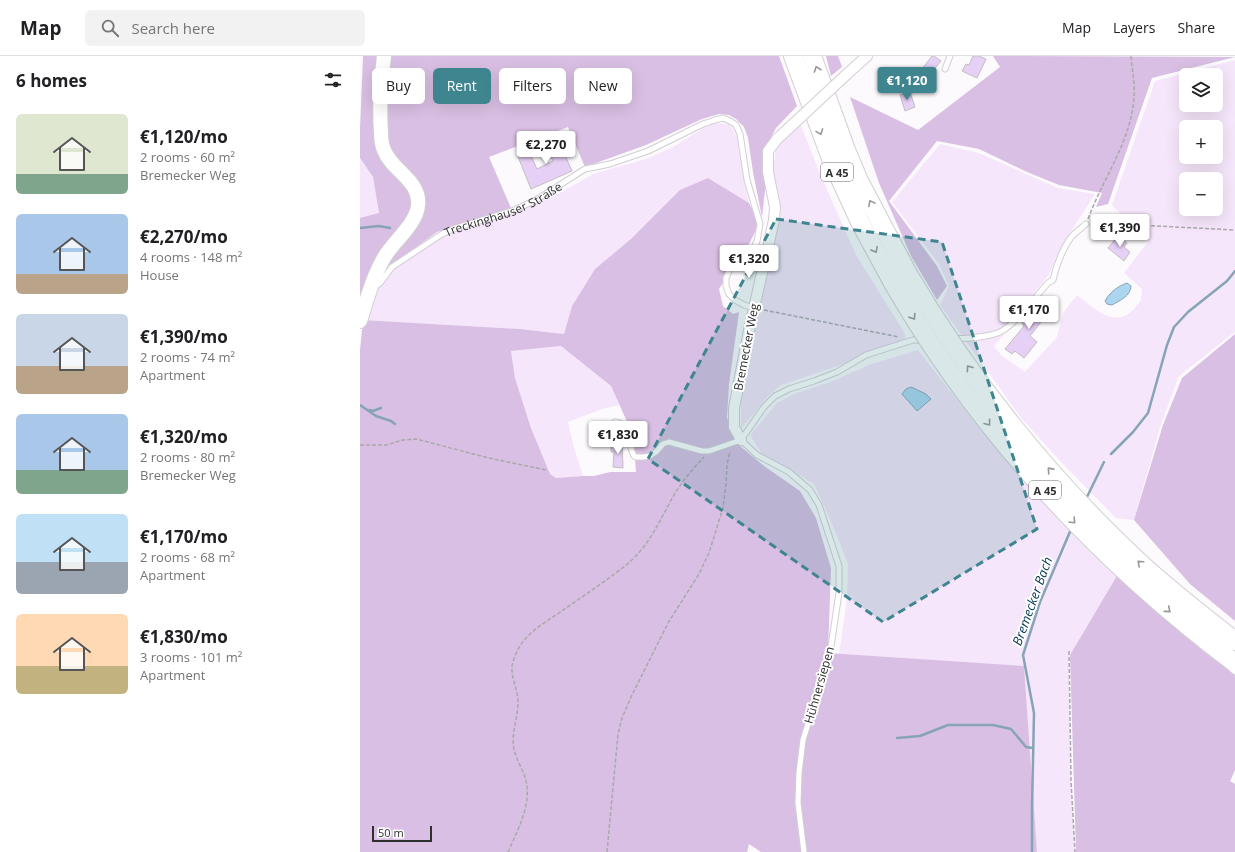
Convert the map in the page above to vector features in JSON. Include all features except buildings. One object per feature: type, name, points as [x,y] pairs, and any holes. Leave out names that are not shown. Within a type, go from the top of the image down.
[{"type":"highway","name":"A 45","points":[[793,56],[832,161],[860,222],[901,279],[932,313],[967,365],[1006,417],[1047,467],[1137,560],[1185,602],[1235,641]]},
{"type":"highway","name":"A 45","points":[[812,56],[846,150],[927,340],[961,388],[1003,442],[1048,494],[1094,543],[1144,590],[1235,663]]},
{"type":"main road","points":[[360,321],[370,290],[385,256],[415,217],[418,205],[416,192],[412,185],[394,165],[383,149],[380,123],[380,102],[384,56]]},
{"type":"street","name":"Bremecker Weg","points":[[741,440],[734,427],[734,408],[754,308],[774,220],[774,207],[768,172],[768,151],[776,139],[867,56]]},
{"type":"lane","points":[[945,69],[950,56]]},
{"type":"lane","name":"Treckinghauser Straße","points":[[370,290],[380,284],[392,268],[442,234],[453,229],[512,211],[536,200],[585,169],[610,164],[648,151],[704,124],[723,118],[736,125],[740,134],[747,180],[760,224],[757,241],[754,248],[743,259],[731,267],[726,278],[726,286],[729,294],[735,300],[754,308]]},
{"type":"lane","points":[[943,339],[974,338],[1001,332],[1010,325],[1048,283],[1053,280],[1055,270],[1067,244],[1073,235],[1086,224]]},
{"type":"lane","points":[[615,422],[625,426],[630,438],[632,454],[635,457],[650,456],[663,444],[669,442],[702,451],[709,451],[741,440],[764,407],[775,396],[789,389],[837,372],[866,355],[913,340],[936,339]]},
{"type":"lane","name":"Hühnersiepen","points":[[741,440],[757,455],[790,472],[810,490],[819,505],[838,566],[839,594],[830,653],[803,740],[799,773],[798,803],[804,852]]},
{"type":"path","points":[[1131,56],[1134,96],[1130,122],[1122,146],[1095,201],[1086,224],[1118,220],[1138,225],[1235,230]]},
{"type":"path","points":[[754,308],[913,340]]},
{"type":"path","points":[[360,445],[386,445],[403,440],[416,439],[489,458],[546,470]]},
{"type":"path","points":[[607,852],[618,734],[622,718],[668,622],[700,574],[709,553],[723,508],[727,465],[731,443]]},
{"type":"path","points":[[508,852],[526,805],[528,792],[525,778],[514,750],[514,733],[518,713],[518,700],[512,674],[512,666],[516,654],[528,635],[625,566],[641,551],[655,531],[684,480],[709,451]]},
{"type":"path","points":[[1069,651],[1075,852]]},
{"type":"highlighted area","points":[[776,219],[942,242],[1037,529],[883,622],[648,459]]},
{"type":"shaded area","points":[[363,56],[779,56],[797,106],[776,128],[766,147],[762,161],[766,182],[762,217],[748,138],[744,127],[736,119],[729,115],[719,114],[702,119],[646,145],[585,167],[568,127],[489,157],[511,208],[437,232],[391,265],[378,261],[360,302],[360,218],[379,213],[373,177],[360,158]]},
{"type":"shaded area","points":[[826,56],[838,56],[842,67],[831,76]]},
{"type":"shaded area","points":[[993,56],[1235,57],[1192,68],[1179,68],[1179,71],[1152,78],[1108,204],[1096,207],[1102,193],[1059,185],[1027,172],[979,149],[937,141],[889,201],[937,266],[947,286],[937,300],[911,256],[879,183],[850,97],[918,130],[1000,67]]},
{"type":"shaded area","points":[[1235,60],[1235,332],[1179,376],[1161,424],[1134,520],[1116,518],[1060,461],[1022,419],[940,305],[949,286],[939,264],[892,202],[940,144],[979,153],[1058,188],[1095,194],[1066,239],[1048,276],[1017,313],[1009,318],[1009,328],[994,346],[1001,355],[1025,372],[1057,337],[1063,313],[1077,295],[1094,309],[1114,318],[1128,314],[1141,300],[1142,289],[1124,273],[1148,242],[1112,205],[1155,81],[1179,75],[1179,112],[1223,112],[1223,68],[1205,68]]},
{"type":"shaded area","points":[[715,123],[728,124],[733,129],[737,137],[749,203],[708,178],[595,269],[572,306],[564,334],[520,329],[363,320],[377,290],[394,268],[442,235],[512,213],[538,203],[558,194],[593,174],[649,158],[673,147],[705,127]]},
{"type":"shaded area","points":[[800,123],[818,169],[856,255],[904,332],[906,343],[781,385],[767,397],[741,429],[741,398],[750,346],[771,260],[781,209],[773,172],[776,147]]},
{"type":"shaded area","points":[[360,158],[373,177],[379,214],[360,218]]},
{"type":"shaded area","points":[[708,178],[749,203],[759,224],[749,244],[719,289],[723,306],[733,314],[739,312],[729,384],[727,418],[740,446],[764,466],[800,491],[816,518],[831,568],[828,653],[1024,666],[1037,852],[761,852],[749,844],[747,852],[360,852],[360,350],[363,320],[520,329],[564,334],[572,306],[595,269],[631,239],[680,190]],"holes":[[[561,346],[611,386],[633,435],[636,472],[610,472],[594,476],[556,478],[550,474],[531,428],[515,378],[511,351]]]},
{"type":"shaded area","points":[[1235,334],[1235,621],[1190,584],[1134,520],[1163,425],[1182,378]]},
{"type":"shaded area","points":[[561,346],[611,386],[619,405],[602,409],[568,422],[583,476],[556,478],[550,474],[531,428],[515,378],[511,351]]},
{"type":"shaded area","points":[[918,350],[976,424],[1059,518],[1118,574],[1070,655],[1069,652],[1071,780],[1075,852],[1037,852],[1024,666],[839,654],[847,599],[848,564],[833,526],[814,484],[762,454],[750,435],[777,403],[794,394],[833,381],[869,365]]},
{"type":"shaded area","points":[[1118,574],[1203,651],[1235,675],[1235,770],[1230,781],[1235,784],[1235,852],[1076,852],[1070,655]]},
{"type":"water","points":[[1127,283],[1131,286],[1129,293],[1112,305],[1107,304],[1105,301],[1111,293]]},
{"type":"water","points":[[911,387],[926,394],[931,399],[917,411],[902,394],[906,389]]},
{"type":"waterway","points":[[360,228],[379,226],[390,228]]},
{"type":"waterway","name":"Bremecker Bach","points":[[1111,454],[1133,432],[1148,413],[1167,345],[1174,327],[1188,312],[1227,281],[1235,271]]},
{"type":"waterway","points":[[360,405],[376,416],[391,421],[395,424]]},
{"type":"waterway","points":[[370,410],[373,411],[381,408]]},
{"type":"waterway","name":"Bremecker Bach","points":[[1086,499],[1104,462]]},
{"type":"waterway","name":"Bremecker Bach","points":[[1032,852],[1034,713],[1023,655],[1040,602],[1072,527]]},
{"type":"waterway","points":[[897,738],[920,736],[948,725],[993,725],[1011,729],[1026,747],[1033,748]]}]
